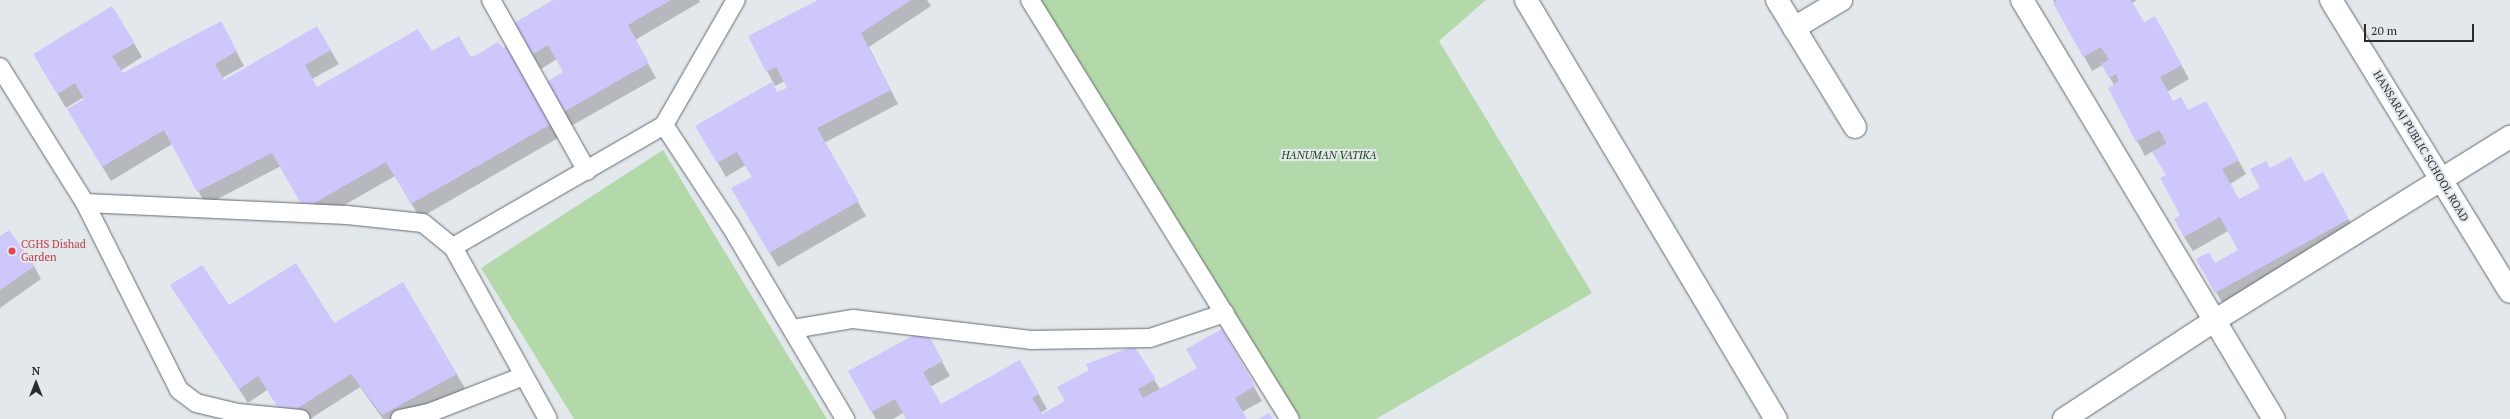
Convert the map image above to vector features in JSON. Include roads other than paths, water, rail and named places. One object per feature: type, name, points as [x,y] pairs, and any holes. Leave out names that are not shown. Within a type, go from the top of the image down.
[{"type":"street","points":[[1526,0],[1776,419]]},
{"type":"street","points":[[1777,0],[1855,127]]},
{"type":"street","points":[[1794,28],[1841,0]]},
{"type":"street","points":[[2022,0],[2274,419]]},
{"type":"street","name":"HANSARAJ PUBLIC SCHOOL ROAD","points":[[2331,0],[2510,292]]},
{"type":"street","points":[[2064,419],[2214,321],[2510,137]]},
{"type":"lane","points":[[491,0],[587,170]]},
{"type":"lane","points":[[453,248],[664,125],[736,0]]},
{"type":"lane","points":[[1030,0],[1290,419]]},
{"type":"lane","points":[[0,67],[85,203],[179,390],[196,402],[238,413],[301,419]]},
{"type":"lane","points":[[664,125],[730,225],[845,419]]},
{"type":"lane","points":[[85,203],[399,219],[423,223],[453,248],[548,419]]},
{"type":"lane","points":[[793,329],[853,319],[1031,340],[1150,338],[1225,313]]},
{"type":"lane","points":[[400,419],[429,413],[524,376]]},
{"type":"place","name":"CGHS Dishad Garden","points":[[12,251]]},
{"type":"park label","name":"HANUMAN VATIKA","points":[[1329,155]]}]
